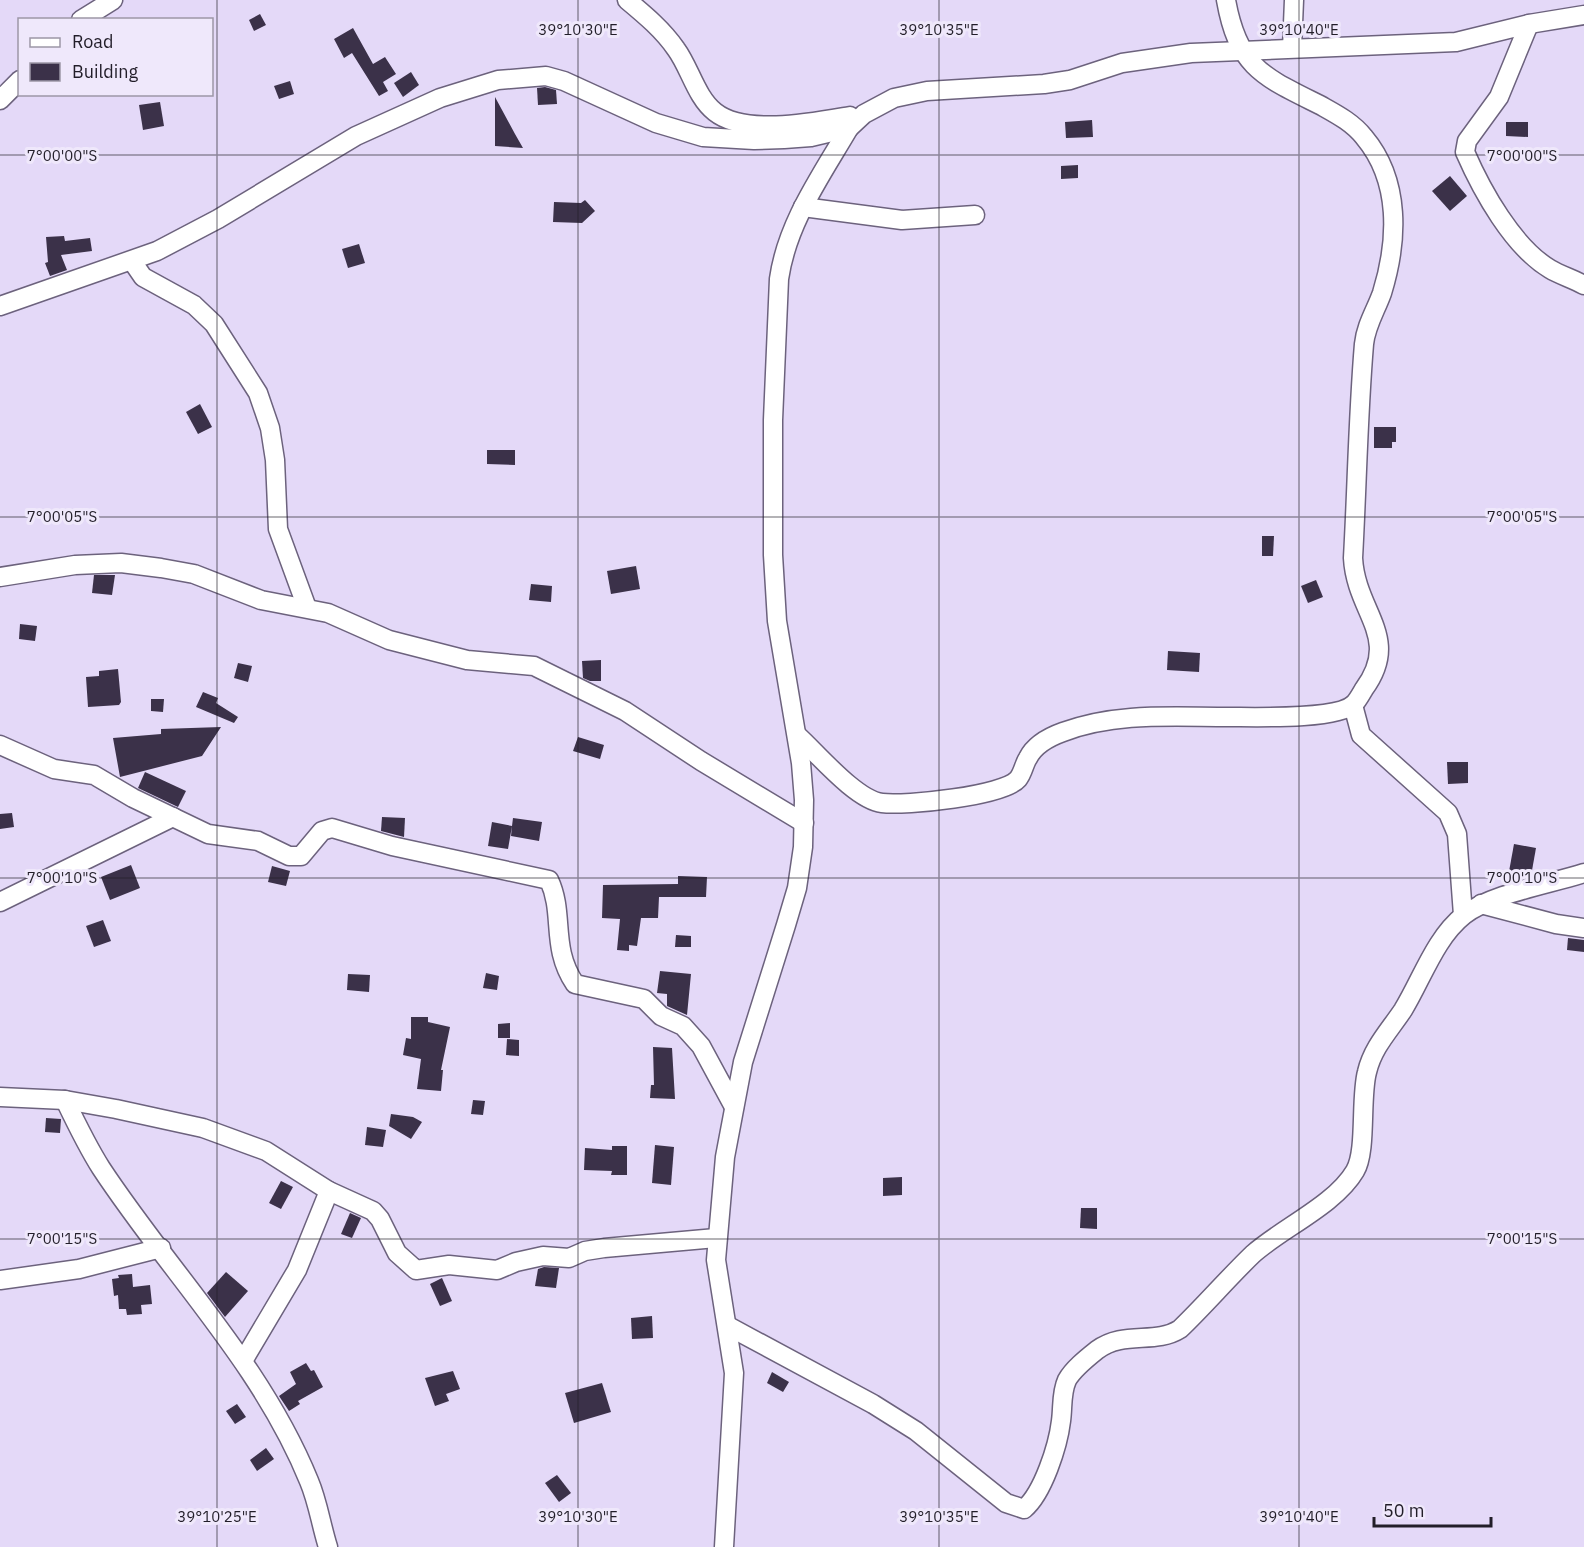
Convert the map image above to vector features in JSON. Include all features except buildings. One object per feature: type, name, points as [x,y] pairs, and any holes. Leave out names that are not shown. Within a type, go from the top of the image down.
[{"type":"street","points":[[84,18],[113,0]]},
{"type":"street","points":[[627,0],[652,20],[677,49],[706,101],[714,112],[726,118],[746,124],[795,125],[864,114]]},
{"type":"street","points":[[798,735],[850,785],[881,803],[972,796],[1003,788],[1018,779],[1029,756],[1042,741],[1097,722],[1142,716],[1288,717],[1335,712],[1353,705],[1376,673],[1380,656],[1379,637],[1357,588],[1353,558],[1364,342],[1389,264],[1394,225],[1392,194],[1365,137],[1344,118],[1262,75],[1242,51],[1226,0]]},
{"type":"street","points":[[1292,48],[1294,0]]},
{"type":"street","points":[[724,1547],[734,1373],[716,1260],[716,1238],[725,1156],[748,1042],[797,888],[804,823],[798,735],[777,621],[773,555],[772,456],[779,279],[788,242],[803,207],[849,128],[864,114],[894,98],[927,91],[1044,84],[1070,80],[1122,63],[1191,53],[1456,42],[1529,24],[1584,15]]},
{"type":"street","points":[[1529,24],[1499,97],[1467,141],[1466,153],[1499,216],[1534,256],[1550,269],[1584,285]]},
{"type":"street","points":[[0,306],[132,261],[218,219],[271,185],[373,127],[440,98],[498,80],[546,75],[656,123],[704,137],[784,139],[811,137],[849,128]]},
{"type":"street","points":[[0,100],[18,82]]},
{"type":"street","points":[[803,207],[902,220],[975,215]]},
{"type":"street","points":[[132,261],[143,277],[194,305],[214,324],[258,393],[270,428],[278,529],[308,608]]},
{"type":"street","points":[[0,578],[75,565],[121,563],[194,574],[244,595],[328,613],[388,640],[467,660],[534,666],[556,674],[626,711],[700,761],[804,823]]},
{"type":"street","points":[[1353,705],[1361,735],[1448,813],[1457,834],[1463,915]]},
{"type":"street","points":[[0,745],[54,769],[94,775],[133,798],[208,834],[258,841],[295,857],[307,851],[322,831],[332,828],[392,846],[549,880],[554,891],[558,946],[567,972],[575,984],[644,999],[661,1016],[683,1026],[701,1046],[734,1107]]},
{"type":"street","points":[[0,902],[173,817]]},
{"type":"street","points":[[728,1326],[873,1404],[916,1431],[1006,1503],[1024,1509],[1031,1503],[1044,1478],[1058,1440],[1063,1394],[1068,1378],[1081,1364],[1099,1349],[1118,1338],[1161,1336],[1180,1329],[1253,1255],[1329,1198],[1355,1171],[1359,1159],[1362,1101],[1371,1056],[1403,1010],[1445,937],[1463,915],[1481,903],[1584,873]]},
{"type":"street","points":[[1481,903],[1556,924],[1584,928]]},
{"type":"street","points":[[0,1097],[64,1100],[203,1128],[266,1151],[329,1191],[373,1211],[380,1219],[397,1253],[416,1270],[449,1265],[497,1270],[516,1262],[543,1256],[569,1258],[595,1249],[716,1238]]},
{"type":"street","points":[[64,1100],[100,1166],[243,1361],[270,1402],[310,1482],[328,1547]]},
{"type":"street","points":[[243,1361],[297,1270],[329,1191]]},
{"type":"street","points":[[0,1280],[79,1269],[161,1248]]}]
